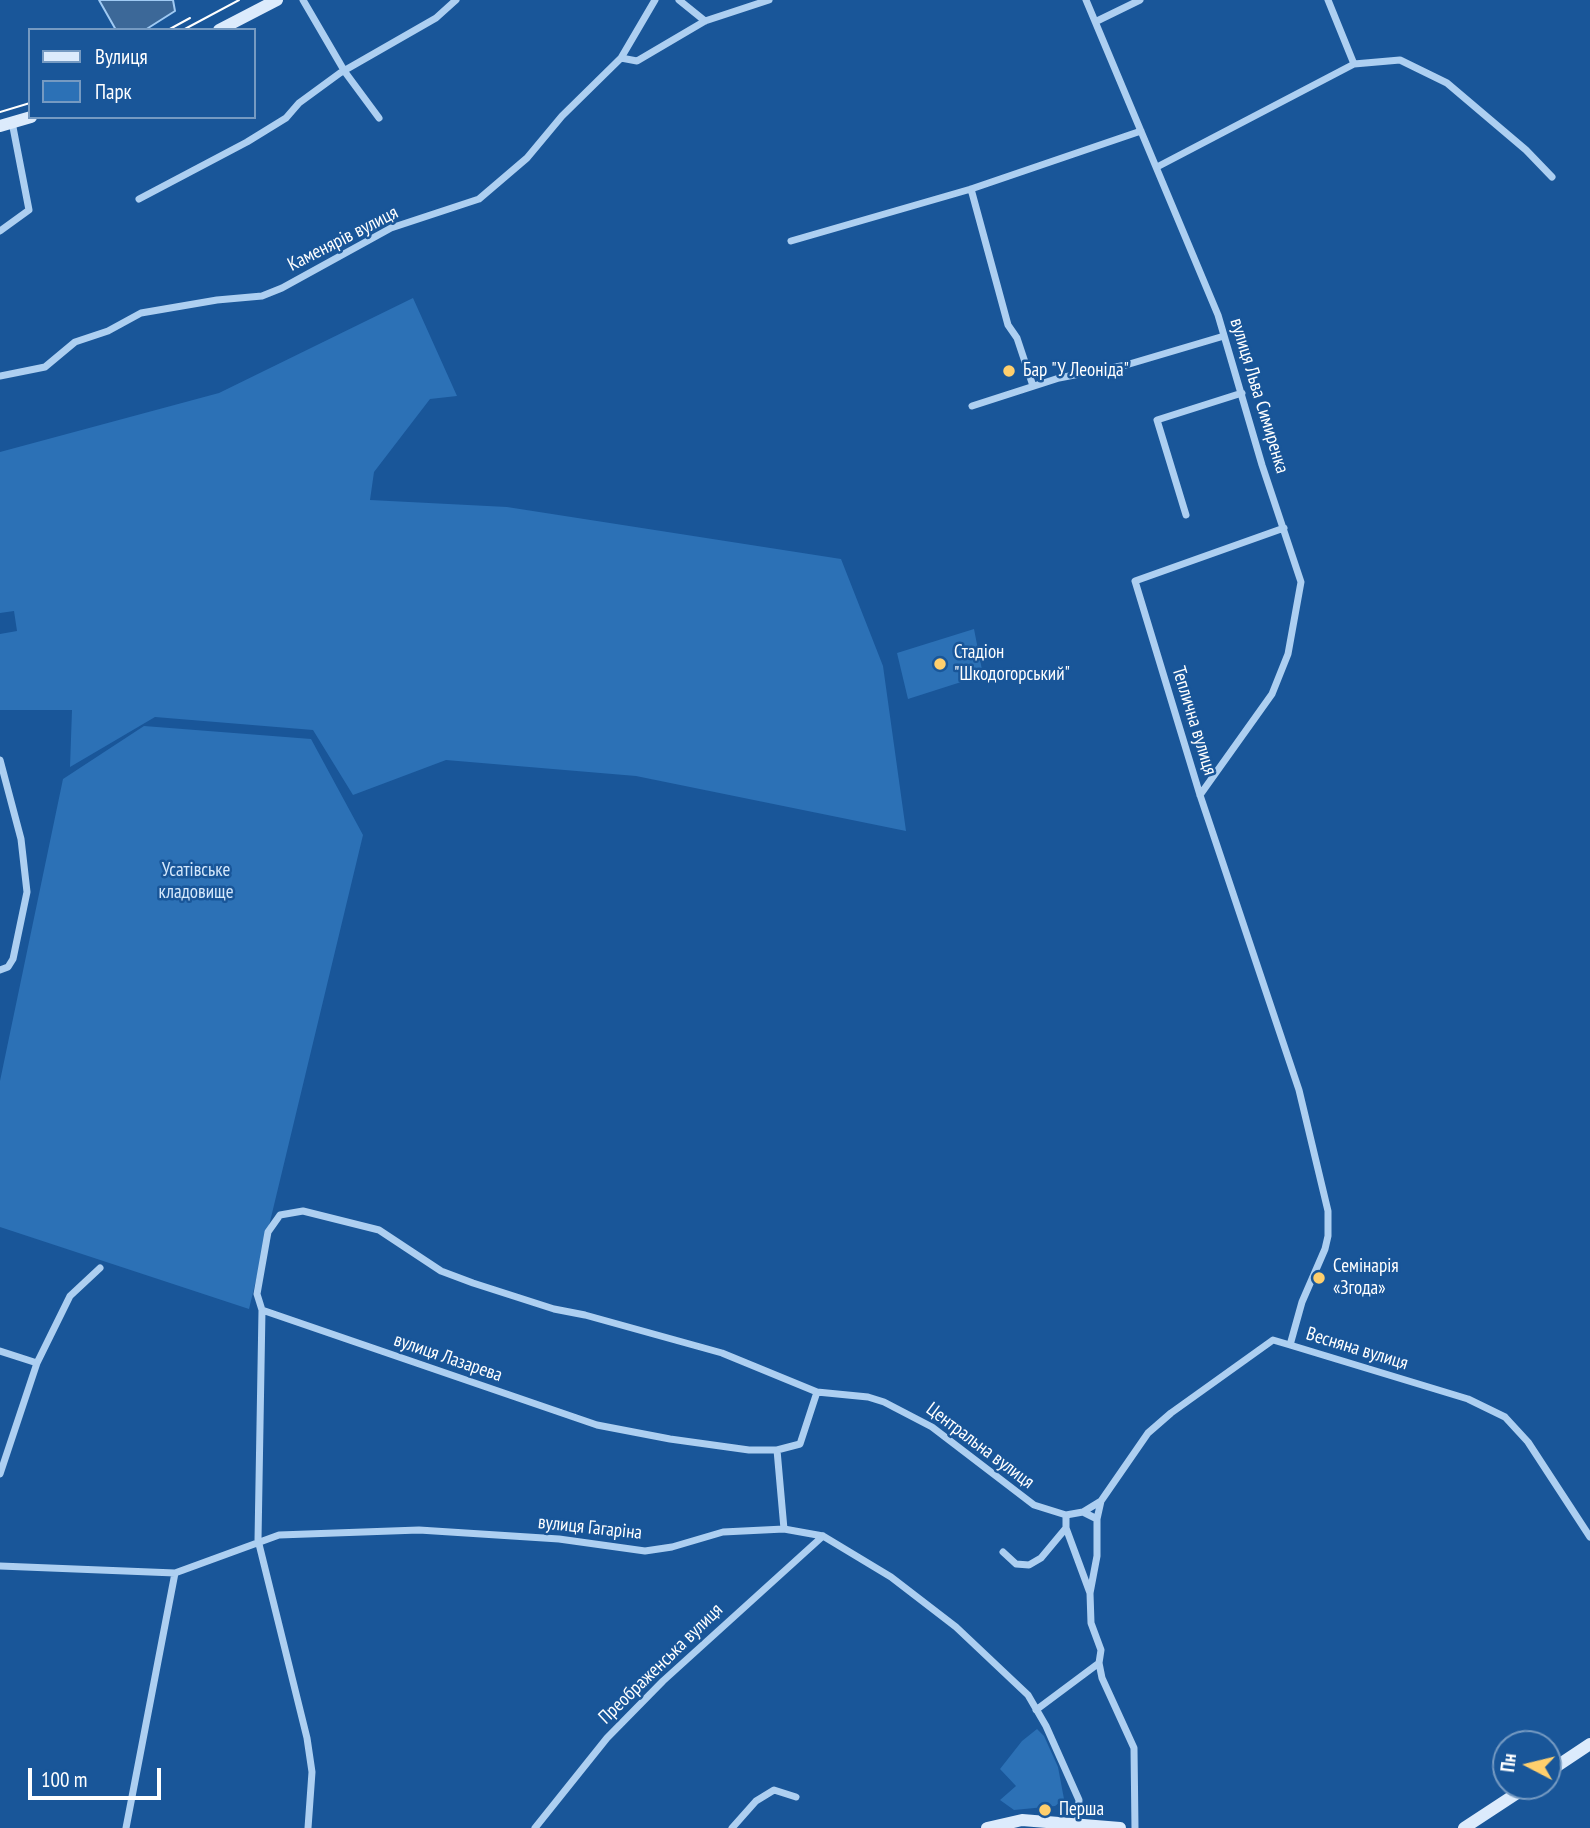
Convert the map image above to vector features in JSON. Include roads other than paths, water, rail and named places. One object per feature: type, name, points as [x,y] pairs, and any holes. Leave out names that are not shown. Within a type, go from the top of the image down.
[{"type":"main road","points":[[223,28],[277,0]]},
{"type":"main road","points":[[6,124],[28,118]]},
{"type":"main road","points":[[1562,1763],[1590,1744]]},
{"type":"main road","points":[[1464,1828],[1507,1800]]},
{"type":"main road","points":[[987,1828],[1022,1819],[1120,1828]]},
{"type":"street","points":[[303,0],[345,72],[379,118]]},
{"type":"street","points":[[139,199],[247,142],[286,118],[299,103],[436,18],[456,0]]},
{"type":"street","name":"Каменярів вулиця","points":[[0,376],[45,367],[75,342],[108,331],[141,313],[199,302],[262,296],[282,288],[391,228],[479,200],[527,158],[562,116],[621,58],[656,0]]},
{"type":"street","points":[[679,0],[705,21]]},
{"type":"street","points":[[621,58],[637,61],[705,21],[769,0]]},
{"type":"street","name":"вулиця Льва Симиренка","points":[[1086,0],[1157,167],[1224,336],[1262,465],[1301,582],[1288,654],[1272,694],[1200,794]]},
{"type":"street","points":[[1097,21],[1140,0]]},
{"type":"street","points":[[1328,0],[1354,64]]},
{"type":"street","points":[[1157,167],[1354,64],[1399,60],[1447,83],[1526,150],[1552,177]]},
{"type":"street","points":[[0,231],[29,210],[6,124]]},
{"type":"street","points":[[791,241],[971,189],[1141,131]]},
{"type":"street","points":[[971,189],[1008,325],[1017,338],[1033,386]]},
{"type":"street","points":[[972,406],[1033,386],[1126,366],[1224,336]]},
{"type":"street","points":[[1186,515],[1157,421],[1242,393]]},
{"type":"street","name":"Теплична вулиця","points":[[1284,528],[1135,581],[1200,794],[1293,1069]]},
{"type":"street","points":[[0,760],[13,800],[26,870],[27,892],[13,959],[8,967],[0,970]]},
{"type":"street","name":"Весняна вулиця","points":[[1293,1069],[1328,1211],[1328,1236],[1319,1266],[1294,1326],[1290,1345],[1468,1399],[1505,1417],[1528,1442],[1590,1537]]},
{"type":"street","name":"Центральна вулиця","points":[[261,1310],[257,1294],[268,1232],[280,1215],[303,1210],[379,1230],[441,1271],[473,1283],[554,1309],[722,1353],[817,1392],[868,1397],[911,1414],[995,1473],[1020,1497],[1066,1516]]},
{"type":"street","points":[[0,1474],[37,1363],[70,1296],[100,1268]]},
{"type":"street","points":[[261,1310],[258,1540],[307,1738],[312,1772],[308,1828]]},
{"type":"street","name":"вулиця Лазарева","points":[[261,1310],[597,1424],[670,1439],[749,1450],[777,1450]]},
{"type":"street","points":[[1135,1828],[1134,1748],[1102,1678],[1099,1664],[1101,1650],[1091,1623],[1090,1593],[1097,1556],[1097,1519],[1101,1501],[1148,1433],[1171,1413],[1273,1340],[1290,1345]]},
{"type":"street","points":[[0,1351],[37,1363]]},
{"type":"street","points":[[783,1529],[777,1450],[800,1444],[817,1392]]},
{"type":"street","points":[[1090,1593],[1066,1528],[1066,1516],[1083,1512],[1101,1501]]},
{"type":"street","points":[[1083,1512],[1097,1519]]},
{"type":"street","points":[[1003,1552],[1016,1564],[1029,1565],[1041,1558],[1066,1528]]},
{"type":"street","name":"вулиця Гагаріна","points":[[0,1566],[175,1573],[258,1540],[279,1535],[419,1530],[559,1539],[645,1551],[673,1547],[723,1532],[783,1529],[823,1536],[891,1577],[956,1627],[1028,1695],[1079,1800],[1077,1825]]},
{"type":"street","name":"Преображенська вулиця","points":[[535,1828],[582,1766],[654,1690],[823,1536]]},
{"type":"street","points":[[126,1828],[175,1573]]},
{"type":"street","points":[[1036,1710],[1099,1664]]},
{"type":"street","points":[[732,1828],[755,1801],[774,1790],[796,1797]]},
{"type":"tram line","points":[[187,28],[239,0]]},
{"type":"tram line","points":[[172,28],[190,18]]},
{"type":"tram line","points":[[0,112],[28,104]]},
{"type":"place","name":"Бар \"У Леоніда\"","points":[[1009,371]]},
{"type":"place","name":"Стадіон \"Шкодогорський\"","points":[[940,664]]},
{"type":"place","name":"Семінарія «Згода»","points":[[1319,1278]]},
{"type":"place","name":"Перша","points":[[1045,1810]]},
{"type":"park label","name":"Усатівське кладовище","points":[[196,882]]}]
